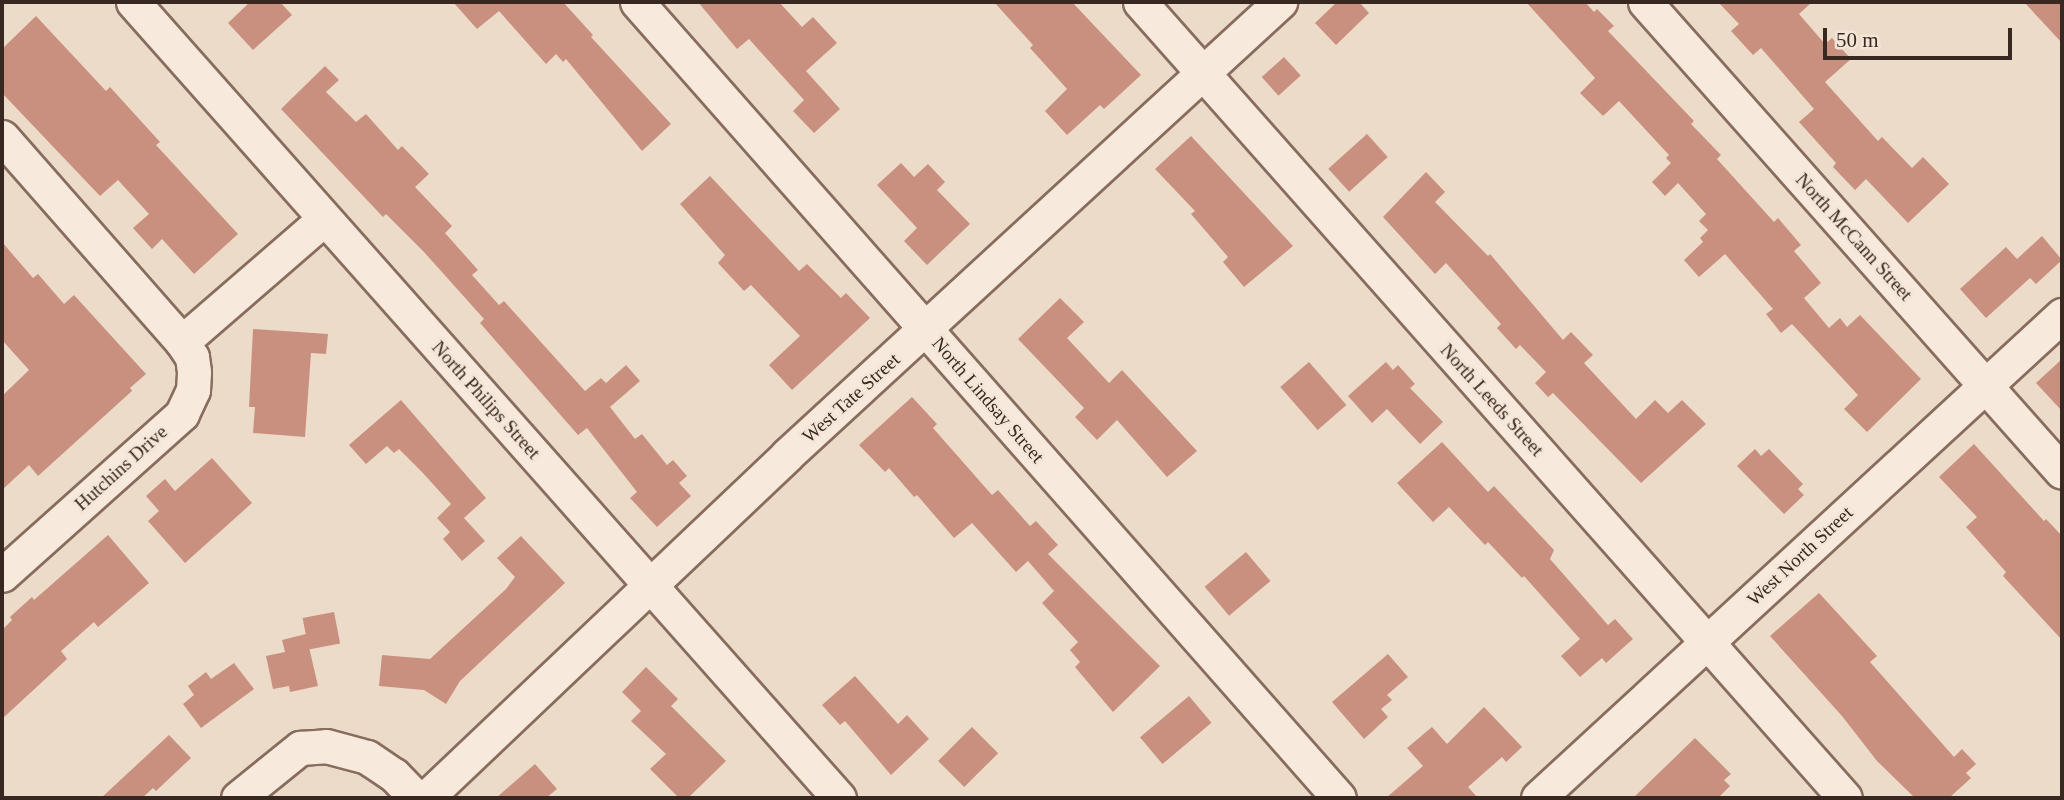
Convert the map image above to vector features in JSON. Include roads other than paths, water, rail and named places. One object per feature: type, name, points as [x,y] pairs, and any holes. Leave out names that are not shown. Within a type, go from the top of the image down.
[{"type":"street","name":"North Lindsay Street","points":[[637,2],[1339,798]]},
{"type":"street","name":"North Leeds Street","points":[[1140,2],[1845,798]]},
{"type":"street","name":"West Tate Street","points":[[426,798],[787,456],[1280,2]]},
{"type":"street","name":"North McCann Street","points":[[1645,2],[2062,472]]},
{"type":"street","name":"North Philips Street","points":[[151,8],[324,219],[839,798]]},
{"type":"street","name":"Hutchins Drive","points":[[2,137],[182,342],[192,357],[194,372],[193,390],[182,414],[2,575]]},
{"type":"street","points":[[182,342],[324,219]]},
{"type":"street","name":"West North Street","points":[[1538,798],[2062,315]]},
{"type":"street","points":[[238,798],[300,748],[326,746],[366,757],[394,775],[416,798]]}]
